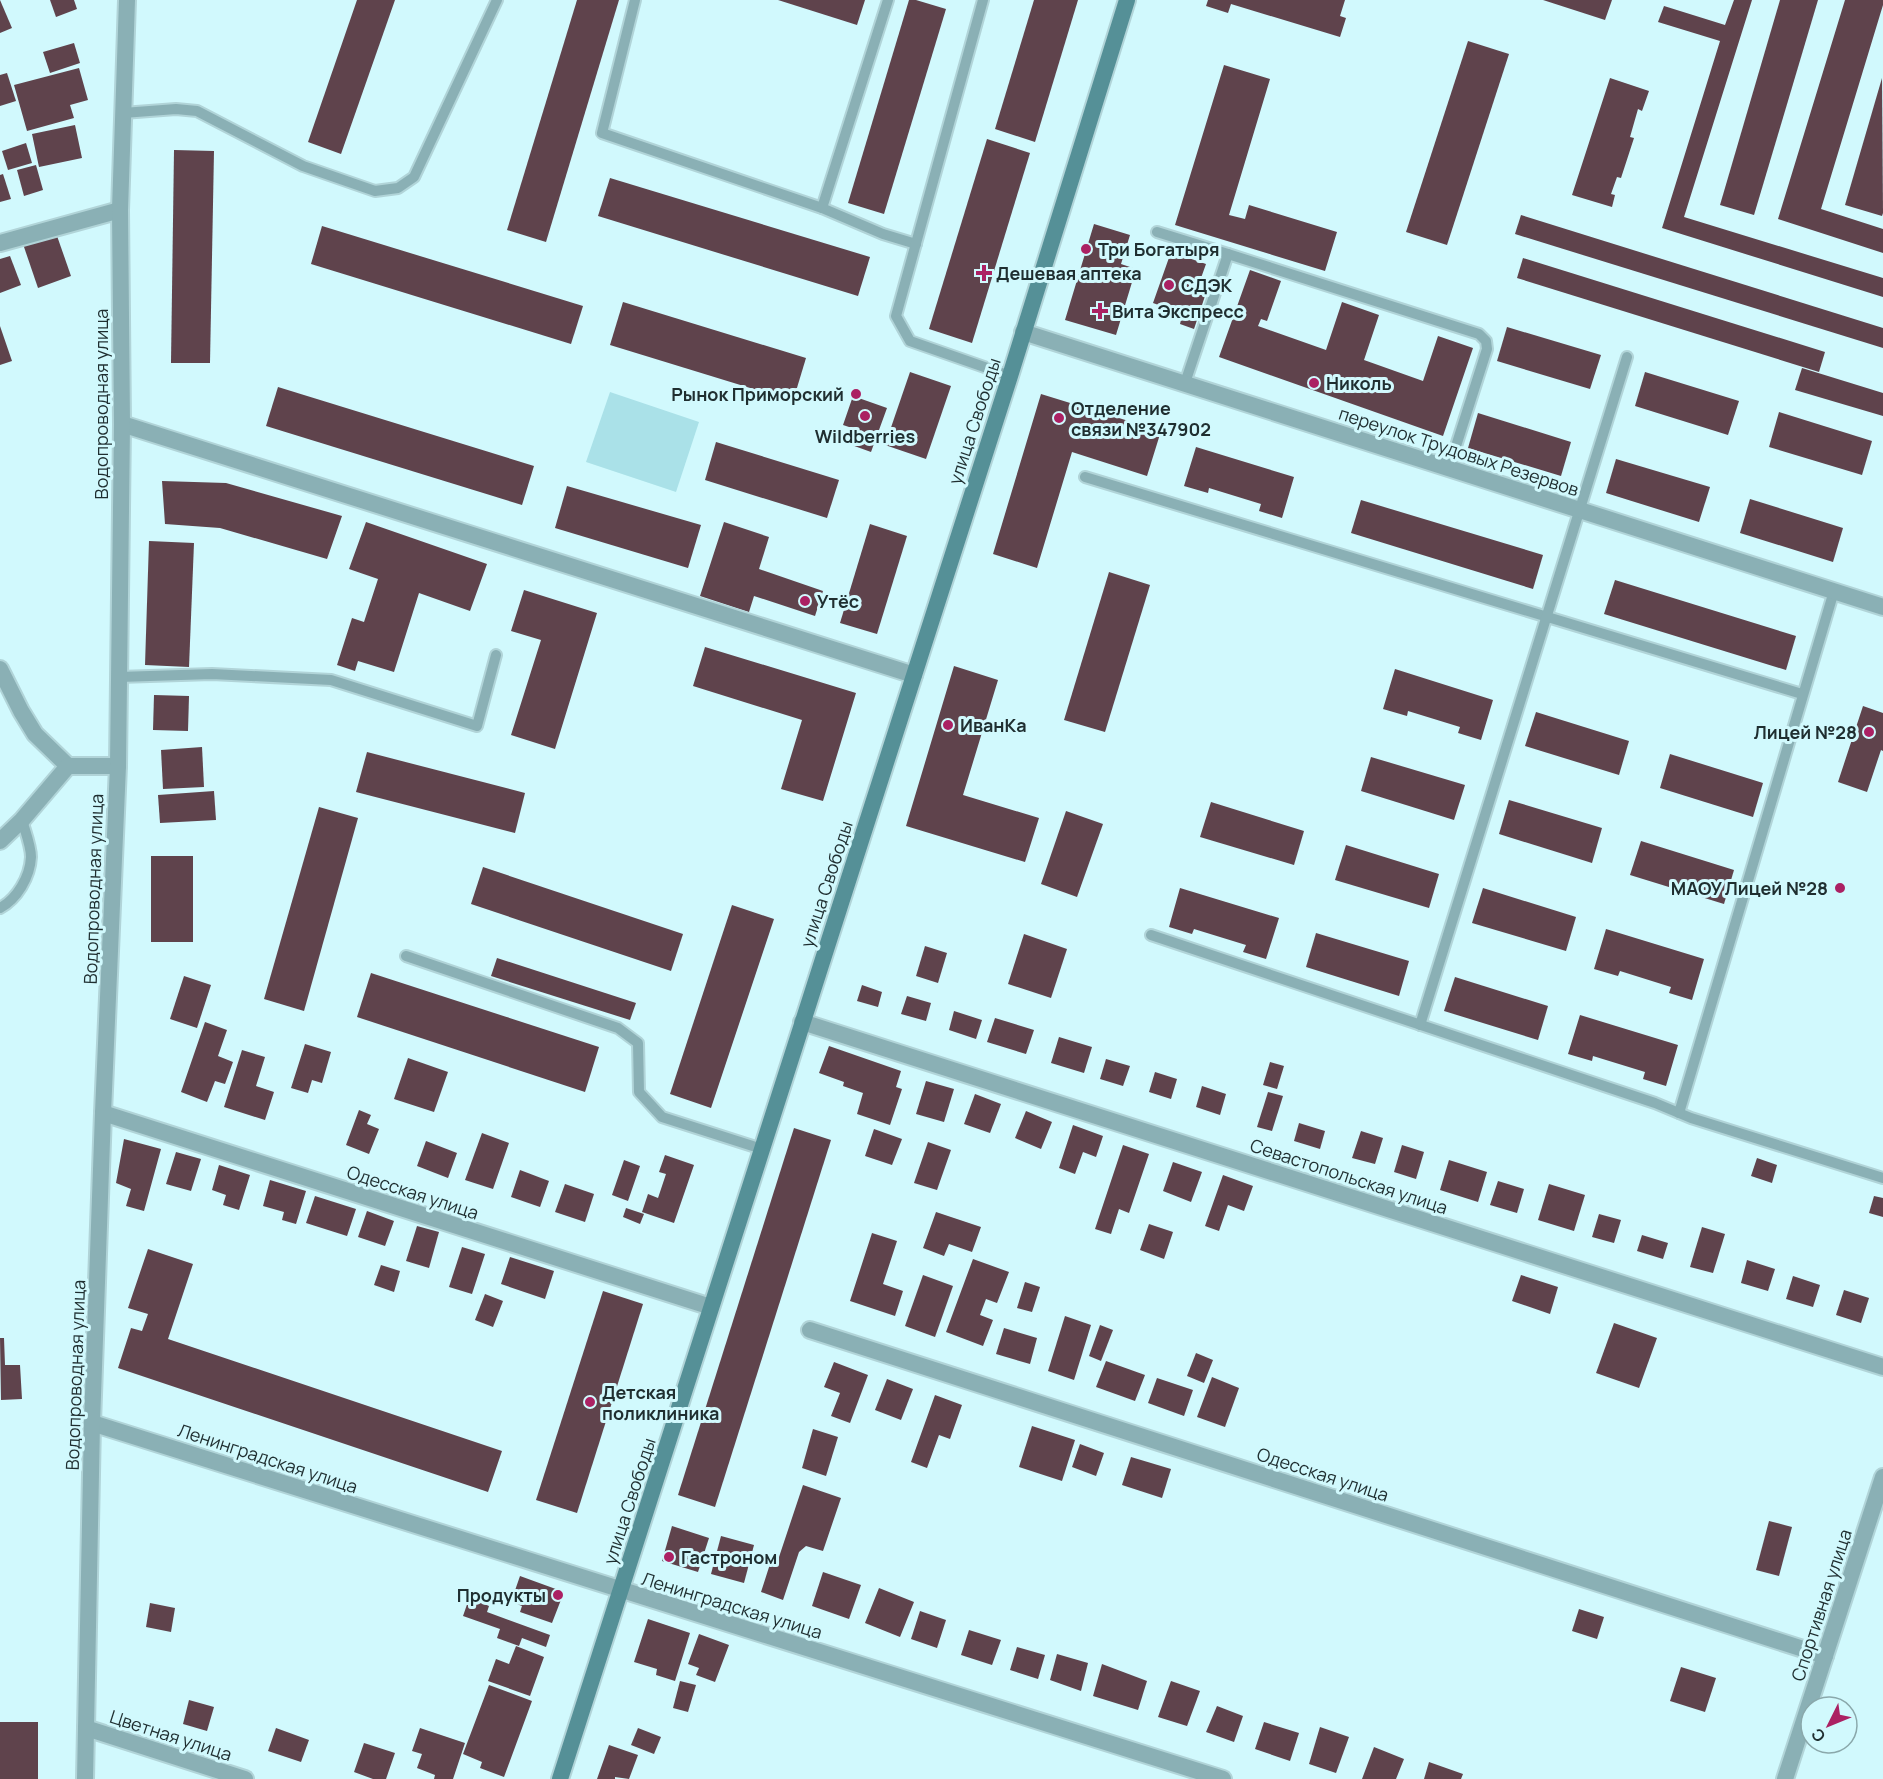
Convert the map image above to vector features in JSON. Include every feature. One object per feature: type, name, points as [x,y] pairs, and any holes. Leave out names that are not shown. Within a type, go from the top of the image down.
[{"type":"main road","name":"улица Свободы","points":[[560,1779],[1010,376],[1127,0]]},
{"type":"street","name":"Водопроводная улица","points":[[85,1779],[92,1423],[118,765],[122,424],[120,210],[128,0]]},
{"type":"street","points":[[0,243],[120,210]]},
{"type":"street","name":"переулок Трудовых Резервов","points":[[1023,332],[1883,607]]},
{"type":"street","points":[[122,424],[914,675]]},
{"type":"street","points":[[0,669],[35,734],[68,766],[118,765]]},
{"type":"street","points":[[0,841],[22,820],[68,766]]},
{"type":"street","name":"Севастопольская улица","points":[[802,1022],[1883,1367]]},
{"type":"street","name":"Одесская улица","points":[[103,1113],[711,1308]]},
{"type":"street","name":"Одесская улица","points":[[810,1330],[1825,1656]]},
{"type":"street","name":"Ленинградская улица","points":[[92,1423],[1223,1779]]},
{"type":"street","name":"Спортивная улица","points":[[1785,1779],[1883,1477]]},
{"type":"street","name":"Цветная улица","points":[[86,1728],[244,1779]]},
{"type":"lane","points":[[123,113],[196,111],[303,166],[375,191],[398,188],[414,177],[497,0]]},
{"type":"lane","points":[[635,0],[602,133],[822,208],[883,234],[916,244]]},
{"type":"lane","points":[[822,208],[888,0]]},
{"type":"lane","points":[[983,0],[896,316],[910,341],[1010,376]]},
{"type":"lane","points":[[1157,232],[1479,334],[1486,341],[1487,349],[1449,468]]},
{"type":"lane","points":[[1185,383],[1228,254]]},
{"type":"lane","points":[[1420,1025],[1627,357]]},
{"type":"lane","points":[[1085,477],[1802,694]]},
{"type":"lane","points":[[1679,1113],[1834,591]]},
{"type":"lane","points":[[119,677],[212,674],[331,680],[477,726],[496,655]]},
{"type":"lane","points":[[0,908],[7,904],[25,883],[31,856],[22,820]]},
{"type":"lane","points":[[1151,935],[1655,1103],[1679,1113],[1883,1179]]},
{"type":"lane","points":[[406,956],[618,1028],[638,1043],[639,1092],[662,1117],[762,1149]]},
{"type":"shaded area","points":[[610,392],[699,422],[676,492],[586,462]]},
{"type":"building","points":[[0,0],[12,28],[0,33]]},
{"type":"building","points":[[50,0],[74,0],[77,9],[56,17]]},
{"type":"building","points":[[357,0],[395,0],[341,154],[308,142]]},
{"type":"building","points":[[577,0],[619,0],[546,242],[507,230]]},
{"type":"building","points":[[778,0],[865,0],[857,25]]},
{"type":"building","points":[[909,0],[946,9],[884,214],[848,203]]},
{"type":"building","points":[[1034,0],[1078,0],[1035,142],[995,129]]},
{"type":"building","points":[[1208,0],[1345,0],[1340,16],[1346,18],[1340,37],[1231,4],[1228,13],[1206,6]]},
{"type":"building","points":[[1543,0],[1612,0],[1605,20]]},
{"type":"building","points":[[1734,0],[1752,0],[1684,217],[1883,278],[1883,297],[1662,228],[1720,41],[1658,22],[1664,6],[1725,25]]},
{"type":"building","points":[[1780,0],[1818,0],[1754,215],[1720,205]]},
{"type":"building","points":[[1845,0],[1883,0],[1883,5],[1821,209],[1883,229],[1883,253],[1778,219]]},
{"type":"building","points":[[1468,41],[1509,54],[1447,245],[1406,232]]},
{"type":"building","points":[[74,43],[80,63],[50,73],[43,52]]},
{"type":"building","points":[[1224,65],[1270,79],[1229,215],[1245,219],[1249,205],[1337,232],[1325,271],[1175,225]]},
{"type":"building","points":[[79,68],[88,100],[70,105],[74,118],[27,131],[14,85]]},
{"type":"building","points":[[7,73],[16,101],[0,106],[0,75]]},
{"type":"building","points":[[1610,78],[1649,91],[1642,111],[1638,109],[1630,137],[1634,138],[1621,178],[1617,177],[1611,194],[1615,195],[1612,207],[1572,195]]},
{"type":"building","points":[[1882,78],[1883,213],[1882,216],[1845,205]]},
{"type":"building","points":[[75,125],[82,158],[39,167],[32,134]]},
{"type":"building","points":[[987,139],[1030,153],[972,343],[929,329]]},
{"type":"building","points":[[26,143],[32,163],[8,170],[2,151]]},
{"type":"building","points":[[174,150],[214,151],[210,363],[171,363]]},
{"type":"building","points":[[36,165],[43,190],[24,196],[17,170]]},
{"type":"building","points":[[3,174],[11,199],[0,202],[0,175]]},
{"type":"building","points":[[610,178],[870,257],[858,296],[598,216]]},
{"type":"building","points":[[1521,215],[1883,328],[1883,348],[1515,234]]},
{"type":"building","points":[[1094,224],[1130,235],[1121,264],[1136,269],[1116,335],[1065,320]]},
{"type":"building","points":[[322,226],[583,306],[571,344],[311,264]]},
{"type":"building","points":[[56,233],[71,276],[38,288],[23,244]]},
{"type":"building","points":[[1171,252],[1206,264],[1201,278],[1210,281],[1194,329],[1180,324],[1181,320],[1166,312],[1167,308],[1153,303]]},
{"type":"building","points":[[10,256],[21,285],[0,293],[0,259]]},
{"type":"building","points":[[1523,258],[1825,352],[1819,372],[1517,278]]},
{"type":"building","points":[[1250,270],[1281,281],[1267,321],[1261,319],[1258,326],[1326,350],[1342,302],[1379,315],[1364,360],[1423,381],[1438,336],[1473,348],[1443,436],[1219,357]]},
{"type":"building","points":[[623,302],[806,358],[793,401],[610,345]]},
{"type":"building","points":[[0,326],[12,361],[0,365]]},
{"type":"building","points":[[1507,327],[1601,355],[1590,389],[1497,361]]},
{"type":"building","points":[[1802,368],[1883,393],[1883,416],[1795,390]]},
{"type":"building","points":[[910,372],[951,386],[926,459],[885,445]]},
{"type":"building","points":[[1645,372],[1739,401],[1728,435],[1635,406]]},
{"type":"building","points":[[278,387],[534,466],[522,505],[266,426]]},
{"type":"building","points":[[1041,394],[1161,431],[1147,476],[1072,452],[1037,568],[993,554]]},
{"type":"building","name":"Wildberries","points":[[853,396],[887,408],[871,452],[846,443],[852,428],[843,425]]},
{"type":"building","points":[[1779,412],[1872,441],[1862,475],[1769,447]]},
{"type":"building","points":[[1478,413],[1571,442],[1561,476],[1468,448]]},
{"type":"building","points":[[716,442],[839,480],[827,518],[705,480]]},
{"type":"building","points":[[1196,447],[1294,477],[1282,518],[1259,511],[1261,504],[1209,488],[1208,493],[1184,486]]},
{"type":"building","points":[[1616,459],[1710,487],[1699,522],[1606,493]]},
{"type":"building","points":[[162,481],[226,483],[342,516],[327,559],[220,528],[165,524]]},
{"type":"building","points":[[567,486],[701,525],[688,568],[555,528]]},
{"type":"building","points":[[1750,499],[1843,528],[1833,562],[1740,533]]},
{"type":"building","points":[[1361,500],[1543,555],[1533,589],[1351,533]]},
{"type":"building","points":[[366,522],[487,564],[470,611],[419,593],[394,672],[358,661],[355,671],[337,665],[352,618],[364,622],[378,579],[349,569]]},
{"type":"building","points":[[724,522],[769,537],[759,569],[823,591],[815,616],[754,596],[749,612],[700,596]]},
{"type":"building","points":[[870,524],[907,536],[877,634],[840,623]]},
{"type":"building","points":[[149,541],[194,543],[189,667],[145,665]]},
{"type":"building","points":[[1109,572],[1150,585],[1105,732],[1064,720]]},
{"type":"building","points":[[1615,580],[1796,636],[1786,670],[1604,614]]},
{"type":"building","points":[[524,590],[597,613],[555,749],[511,735],[541,640],[511,631]]},
{"type":"building","points":[[705,647],[856,693],[823,801],[781,789],[802,720],[693,686]]},
{"type":"building","points":[[954,666],[998,680],[963,795],[1039,818],[1025,862],[906,826]]},
{"type":"building","points":[[1395,669],[1493,700],[1481,740],[1458,733],[1460,727],[1408,711],[1407,716],[1383,709]]},
{"type":"building","points":[[154,695],[189,696],[188,731],[153,730]]},
{"type":"building","name":"Лицей №28","points":[[1863,706],[1883,713],[1883,751],[1881,750],[1867,792],[1838,782]]},
{"type":"building","points":[[1536,712],[1629,741],[1619,775],[1525,746]]},
{"type":"building","points":[[202,747],[204,787],[163,789],[161,750]]},
{"type":"building","points":[[367,752],[525,793],[515,833],[356,792]]},
{"type":"building","points":[[1670,754],[1763,783],[1753,817],[1660,788]]},
{"type":"building","points":[[1371,757],[1465,785],[1454,820],[1361,791]]},
{"type":"building","points":[[214,791],[216,820],[160,823],[158,795]]},
{"type":"building","points":[[1509,800],[1602,828],[1592,863],[1499,834]]},
{"type":"building","points":[[1211,802],[1304,831],[1294,865],[1200,837]]},
{"type":"building","points":[[319,807],[358,818],[304,1011],[264,999]]},
{"type":"building","points":[[1066,811],[1103,824],[1077,897],[1041,884]]},
{"type":"building","points":[[1641,841],[1734,870],[1724,904],[1630,875]]},
{"type":"building","points":[[1346,845],[1439,874],[1429,908],[1335,880]]},
{"type":"building","points":[[151,856],[193,856],[193,942],[151,942]]},
{"type":"building","points":[[483,867],[683,934],[671,971],[471,904]]},
{"type":"building","points":[[1180,888],[1279,918],[1266,959],[1243,952],[1246,945],[1194,929],[1192,934],[1169,927]]},
{"type":"building","points":[[1483,888],[1576,917],[1566,951],[1472,923]]},
{"type":"building","points":[[732,905],[774,919],[711,1108],[670,1094]]},
{"type":"building","points":[[1606,929],[1704,959],[1692,1000],[1669,993],[1671,987],[1620,971],[1618,976],[1594,969]]},
{"type":"building","points":[[1316,933],[1409,961],[1399,996],[1306,967]]},
{"type":"building","points":[[1024,934],[1067,949],[1051,998],[1008,984]]},
{"type":"building","points":[[925,946],[947,953],[938,983],[916,976]]},
{"type":"building","points":[[497,958],[636,1003],[630,1020],[491,976]]},
{"type":"building","points":[[371,973],[599,1047],[585,1092],[357,1017]]},
{"type":"building","points":[[184,976],[211,985],[197,1028],[170,1019]]},
{"type":"building","points":[[1455,977],[1548,1006],[1538,1040],[1444,1011]]},
{"type":"building","points":[[862,985],[882,992],[878,1007],[857,1001]]},
{"type":"building","points":[[907,996],[931,1003],[926,1021],[901,1014]]},
{"type":"building","points":[[954,1011],[982,1020],[976,1039],[949,1030]]},
{"type":"building","points":[[1580,1015],[1678,1045],[1666,1086],[1643,1079],[1645,1072],[1593,1056],[1592,1061],[1568,1054]]},
{"type":"building","points":[[995,1018],[1034,1030],[1026,1054],[987,1042]]},
{"type":"building","points":[[205,1022],[227,1030],[218,1056],[233,1062],[225,1084],[215,1081],[207,1102],[181,1092]]},
{"type":"building","points":[[1059,1037],[1092,1047],[1084,1073],[1051,1063]]},
{"type":"building","points":[[305,1044],[331,1052],[322,1083],[312,1080],[308,1093],[291,1088]]},
{"type":"building","points":[[829,1046],[901,1071],[896,1087],[902,1089],[890,1125],[857,1114],[863,1093],[843,1086],[844,1082],[819,1073]]},
{"type":"building","points":[[242,1050],[265,1057],[256,1086],[274,1092],[265,1120],[224,1107]]},
{"type":"building","points":[[408,1058],[448,1072],[434,1112],[394,1099]]},
{"type":"building","points":[[1106,1059],[1130,1066],[1123,1086],[1100,1079]]},
{"type":"building","points":[[1270,1062],[1284,1066],[1277,1089],[1263,1085]]},
{"type":"building","points":[[1155,1072],[1177,1079],[1171,1099],[1149,1092]]},
{"type":"building","points":[[926,1081],[954,1089],[944,1122],[916,1114]]},
{"type":"building","points":[[1202,1086],[1226,1094],[1220,1115],[1196,1107]]},
{"type":"building","points":[[1268,1092],[1283,1096],[1272,1131],[1257,1127]]},
{"type":"building","points":[[975,1094],[1001,1104],[990,1133],[964,1124]]},
{"type":"building","points":[[359,1110],[371,1115],[367,1124],[379,1129],[369,1154],[346,1145]]},
{"type":"building","points":[[1026,1111],[1052,1122],[1041,1149],[1015,1138]]},
{"type":"building","points":[[1299,1123],[1325,1131],[1320,1149],[1294,1141]]},
{"type":"building","points":[[1073,1125],[1103,1136],[1096,1157],[1083,1152],[1075,1174],[1059,1168]]},
{"type":"building","points":[[794,1128],[831,1140],[715,1507],[678,1495]]},
{"type":"building","points":[[874,1129],[902,1139],[892,1165],[865,1156]]},
{"type":"building","points":[[1361,1131],[1383,1138],[1375,1164],[1352,1158]]},
{"type":"building","points":[[482,1133],[509,1143],[493,1189],[465,1180]]},
{"type":"building","points":[[124,1139],[161,1149],[144,1211],[126,1206],[131,1189],[116,1183]]},
{"type":"building","points":[[426,1141],[457,1153],[448,1178],[417,1166]]},
{"type":"building","points":[[928,1142],[951,1150],[937,1190],[914,1183]]},
{"type":"building","points":[[1123,1145],[1149,1154],[1129,1213],[1119,1209],[1111,1234],[1095,1229]]},
{"type":"building","points":[[1402,1145],[1424,1152],[1416,1179],[1394,1172]]},
{"type":"building","points":[[176,1152],[201,1159],[191,1191],[166,1184]]},
{"type":"building","points":[[665,1155],[694,1165],[674,1223],[642,1212],[648,1194],[658,1198],[666,1174],[659,1172]]},
{"type":"building","points":[[1757,1158],[1777,1165],[1772,1183],[1751,1176]]},
{"type":"building","points":[[624,1160],[640,1166],[628,1201],[612,1195]]},
{"type":"building","points":[[1449,1160],[1487,1172],[1478,1202],[1440,1190]]},
{"type":"building","points":[[1173,1162],[1202,1172],[1191,1202],[1163,1191]]},
{"type":"building","points":[[219,1165],[250,1175],[239,1210],[223,1205],[226,1195],[212,1190]]},
{"type":"building","points":[[520,1170],[549,1181],[540,1207],[511,1197]]},
{"type":"building","points":[[1223,1175],[1253,1186],[1244,1211],[1228,1205],[1219,1231],[1205,1226]]},
{"type":"building","points":[[270,1180],[306,1191],[296,1224],[282,1220],[284,1212],[263,1206]]},
{"type":"building","points":[[1498,1181],[1524,1189],[1517,1213],[1490,1205]]},
{"type":"building","points":[[565,1184],[594,1194],[585,1222],[555,1212]]},
{"type":"building","points":[[1549,1184],[1585,1195],[1574,1231],[1538,1220]]},
{"type":"building","points":[[315,1196],[356,1209],[347,1236],[306,1223]]},
{"type":"building","points":[[1874,1196],[1883,1198],[1883,1217],[1869,1213]]},
{"type":"building","points":[[626,1208],[644,1214],[640,1224],[623,1217]]},
{"type":"building","points":[[367,1211],[394,1221],[385,1246],[358,1237]]},
{"type":"building","points":[[936,1212],[981,1227],[972,1252],[949,1244],[944,1256],[923,1248]]},
{"type":"building","points":[[1599,1214],[1621,1220],[1614,1243],[1592,1237]]},
{"type":"building","points":[[1149,1224],[1173,1232],[1164,1259],[1140,1250]]},
{"type":"building","points":[[417,1226],[439,1232],[429,1268],[406,1261]]},
{"type":"building","points":[[1702,1227],[1725,1234],[1713,1273],[1690,1267]]},
{"type":"building","points":[[872,1233],[897,1241],[883,1284],[903,1291],[895,1316],[850,1301]]},
{"type":"building","points":[[1642,1235],[1668,1243],[1663,1259],[1637,1251]]},
{"type":"building","points":[[462,1247],[485,1254],[472,1294],[449,1287]]},
{"type":"building","points":[[148,1249],[193,1264],[168,1339],[502,1451],[488,1492],[118,1368],[131,1328],[142,1331],[148,1314],[128,1308]]},
{"type":"building","points":[[510,1257],[554,1271],[545,1299],[501,1284]]},
{"type":"building","points":[[973,1259],[1009,1272],[997,1303],[986,1299],[980,1315],[993,1320],[983,1346],[946,1332]]},
{"type":"building","points":[[1747,1260],[1775,1269],[1768,1291],[1741,1283]]},
{"type":"building","points":[[381,1265],[400,1271],[394,1292],[374,1285]]},
{"type":"building","points":[[923,1275],[953,1286],[935,1337],[905,1326]]},
{"type":"building","points":[[1521,1275],[1558,1287],[1550,1314],[1512,1301]]},
{"type":"building","points":[[1793,1276],[1820,1285],[1813,1307],[1786,1299]]},
{"type":"building","points":[[1025,1282],[1040,1287],[1032,1312],[1017,1308]]},
{"type":"building","points":[[1844,1290],[1869,1298],[1861,1323],[1836,1315]]},
{"type":"building","name":"Детская поликлиника","points":[[603,1291],[643,1304],[577,1513],[536,1500]]},
{"type":"building","points":[[485,1294],[503,1301],[493,1327],[475,1320]]},
{"type":"building","points":[[1065,1316],[1091,1325],[1074,1380],[1048,1371]]},
{"type":"building","points":[[1614,1323],[1657,1338],[1639,1388],[1596,1373]]},
{"type":"building","points":[[1100,1325],[1113,1330],[1101,1361],[1089,1356]]},
{"type":"building","points":[[1004,1328],[1037,1338],[1030,1364],[996,1354]]},
{"type":"building","points":[[0,1338],[4,1338],[5,1365],[20,1365],[22,1399],[1,1400]]},
{"type":"building","points":[[1196,1353],[1213,1360],[1204,1383],[1187,1376]]},
{"type":"building","points":[[1106,1361],[1145,1375],[1135,1401],[1096,1387]]},
{"type":"building","points":[[834,1362],[868,1375],[850,1423],[831,1416],[840,1393],[824,1387]]},
{"type":"building","points":[[1212,1377],[1239,1388],[1225,1427],[1197,1417]]},
{"type":"building","points":[[1157,1378],[1193,1390],[1184,1416],[1148,1403]]},
{"type":"building","points":[[887,1379],[913,1389],[901,1420],[875,1410]]},
{"type":"building","points":[[935,1395],[962,1405],[950,1439],[939,1435],[927,1468],[911,1462]]},
{"type":"building","points":[[1032,1426],[1075,1440],[1062,1481],[1019,1467]]},
{"type":"building","points":[[813,1429],[838,1437],[826,1476],[802,1468]]},
{"type":"building","points":[[1080,1444],[1104,1453],[1096,1476],[1072,1467]]},
{"type":"building","points":[[1131,1457],[1171,1469],[1162,1498],[1122,1485]]},
{"type":"building","points":[[803,1485],[841,1498],[823,1551],[806,1546],[799,1552],[783,1600],[761,1592],[770,1564],[776,1566]]},
{"type":"building","points":[[1769,1521],[1792,1527],[1779,1576],[1756,1570]]},
{"type":"building","points":[[672,1526],[709,1538],[698,1572],[662,1561]]},
{"type":"building","points":[[721,1536],[754,1545],[744,1583],[711,1574]]},
{"type":"building","points":[[823,1572],[861,1585],[849,1619],[812,1606]]},
{"type":"building","points":[[520,1576],[564,1592],[552,1623],[520,1612],[522,1606],[511,1602]]},
{"type":"building","points":[[879,1588],[914,1602],[900,1637],[865,1623]]},
{"type":"building","points":[[472,1590],[485,1595],[482,1603],[489,1606],[487,1612],[550,1635],[546,1647],[522,1638],[519,1646],[497,1638],[500,1629],[463,1616]]},
{"type":"building","points":[[150,1603],[175,1608],[171,1632],[146,1627]]},
{"type":"building","points":[[1579,1609],[1604,1617],[1597,1639],[1572,1631]]},
{"type":"building","points":[[920,1611],[946,1620],[937,1648],[911,1639]]},
{"type":"building","points":[[648,1619],[690,1633],[675,1681],[656,1675],[657,1669],[634,1662]]},
{"type":"building","points":[[969,1630],[1001,1640],[992,1665],[961,1655]]},
{"type":"building","points":[[699,1634],[729,1645],[715,1682],[696,1675],[699,1668],[688,1664]]},
{"type":"building","points":[[516,1646],[544,1657],[530,1696],[488,1681],[496,1659],[509,1664]]},
{"type":"building","points":[[1017,1647],[1045,1655],[1038,1679],[1010,1670]]},
{"type":"building","points":[[1057,1654],[1088,1663],[1081,1691],[1050,1680]]},
{"type":"building","points":[[1102,1664],[1147,1681],[1138,1710],[1093,1696]]},
{"type":"building","points":[[1681,1667],[1716,1678],[1705,1712],[1670,1701]]},
{"type":"building","points":[[680,1681],[696,1685],[688,1712],[673,1708]]},
{"type":"building","points":[[1171,1681],[1200,1691],[1187,1726],[1158,1717]]},
{"type":"building","points":[[489,1685],[532,1701],[504,1777],[480,1768],[482,1762],[463,1754]]},
{"type":"building","points":[[189,1700],[214,1707],[207,1731],[183,1724]]},
{"type":"building","points":[[1217,1706],[1243,1716],[1234,1742],[1206,1732]]},
{"type":"building","points":[[0,1722],[38,1722],[38,1779],[0,1779]]},
{"type":"building","points":[[1264,1722],[1299,1733],[1290,1761],[1255,1749]]},
{"type":"building","points":[[1320,1727],[1349,1737],[1336,1773],[1309,1764]]},
{"type":"building","points":[[276,1728],[309,1740],[301,1762],[268,1751]]},
{"type":"building","points":[[420,1728],[465,1743],[453,1779],[434,1779],[435,1775],[417,1768],[422,1754],[412,1751]]},
{"type":"building","points":[[638,1728],[661,1737],[654,1754],[631,1745]]},
{"type":"building","points":[[364,1743],[395,1753],[386,1779],[373,1779],[354,1772]]},
{"type":"building","points":[[609,1745],[638,1755],[629,1779],[615,1777],[615,1779],[597,1779]]},
{"type":"building","points":[[1374,1747],[1404,1759],[1396,1779],[1362,1779]]},
{"type":"building","points":[[1429,1762],[1463,1774],[1461,1779],[1424,1779]]},
{"type":"place","name":"Три Богатыря","points":[[1086,249]]},
{"type":"place","name":"Дешевая аптека","points":[[984,273]]},
{"type":"place","name":"СДЭК","points":[[1169,285]]},
{"type":"place","name":"Вита Экспресс","points":[[1100,311]]},
{"type":"place","name":"Николь","points":[[1314,383]]},
{"type":"place","name":"Рынок Приморский","points":[[856,394]]},
{"type":"place","name":"Wildberries","points":[[865,416]]},
{"type":"place","name":"Отделение связи №347902","points":[[1059,418]]},
{"type":"place","name":"Утёс","points":[[805,601]]},
{"type":"place","name":"ИванКа","points":[[948,725]]},
{"type":"place","name":"Лицей №28","points":[[1869,732]]},
{"type":"place","name":"МАОУ Лицей №28","points":[[1840,888]]},
{"type":"place","name":"Детская поликлиника","points":[[590,1402]]},
{"type":"place","name":"Гастроном","points":[[669,1557]]},
{"type":"place","name":"Продукты","points":[[558,1595]]}]
